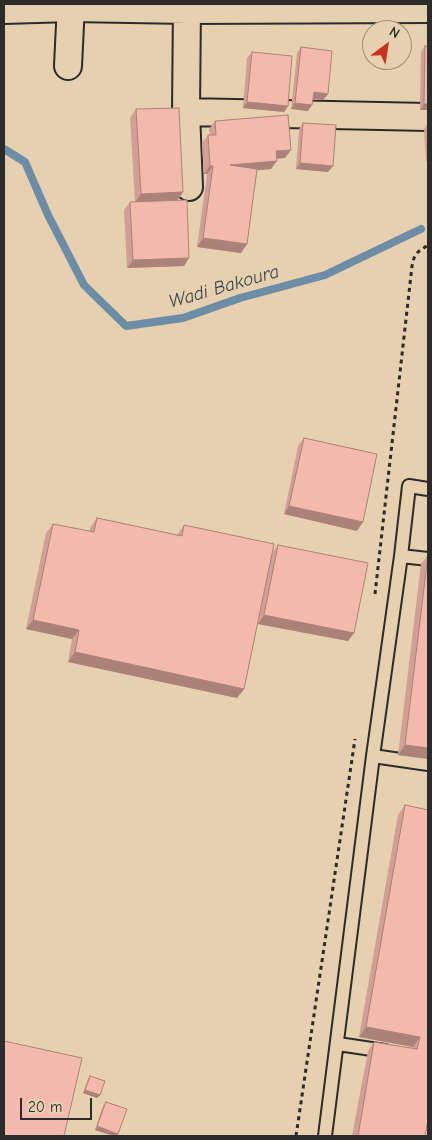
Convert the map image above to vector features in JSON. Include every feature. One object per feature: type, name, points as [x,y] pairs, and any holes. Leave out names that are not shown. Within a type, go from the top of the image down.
[{"type":"street","points":[[68,66],[71,6]]},
{"type":"street","points":[[4,10],[71,6],[428,9]]},
{"type":"street","points":[[187,7],[186,112],[189,187]]},
{"type":"street","points":[[186,112],[428,117]]},
{"type":"lane","points":[[326,1136],[409,486],[428,489]]},
{"type":"lane","points":[[401,556],[428,558]]},
{"type":"lane","points":[[374,756],[428,764]]},
{"type":"lane","points":[[338,1044],[401,1054]]},
{"type":"path","points":[[374,597],[412,266],[418,252],[428,245]]},
{"type":"path","points":[[296,1136],[355,734]]},
{"type":"building","points":[[425,46],[428,46],[428,104],[424,104]]},
{"type":"building","points":[[301,47],[332,51],[328,94],[314,92],[312,105],[295,103]]},
{"type":"building","points":[[252,52],[292,56],[288,106],[247,102]]},
{"type":"building","points":[[179,108],[183,192],[141,194],[136,109]]},
{"type":"building","points":[[288,115],[291,150],[276,151],[277,161],[230,165],[257,169],[247,244],[203,238],[213,166],[210,166],[208,135],[216,135],[215,121]]},
{"type":"building","points":[[303,123],[336,125],[333,166],[300,163]]},
{"type":"building","points":[[187,200],[189,258],[133,260],[130,202]]},
{"type":"building","points":[[304,438],[377,454],[363,522],[289,506]]},
{"type":"building","points":[[97,518],[182,536],[184,525],[274,544],[244,689],[75,652],[79,630],[33,620],[53,524],[94,532]]},
{"type":"building","points":[[278,545],[368,563],[354,633],[264,615]]},
{"type":"building","points":[[428,555],[428,748],[405,745]]},
{"type":"building","points":[[405,805],[428,810],[428,1120],[425,1136],[358,1136],[374,1042],[417,1049],[420,1037],[366,1027]]},
{"type":"building","points":[[4,1041],[82,1058],[64,1136],[4,1136]]},
{"type":"building","points":[[90,1076],[105,1081],[100,1095],[85,1090]]},
{"type":"building","points":[[106,1102],[127,1109],[118,1134],[97,1126]]},
{"type":"waterway","name":"Wadi Bakoura","points":[[4,149],[25,162],[48,215],[84,285],[126,326],[183,318],[240,298],[325,275],[421,229]]}]
